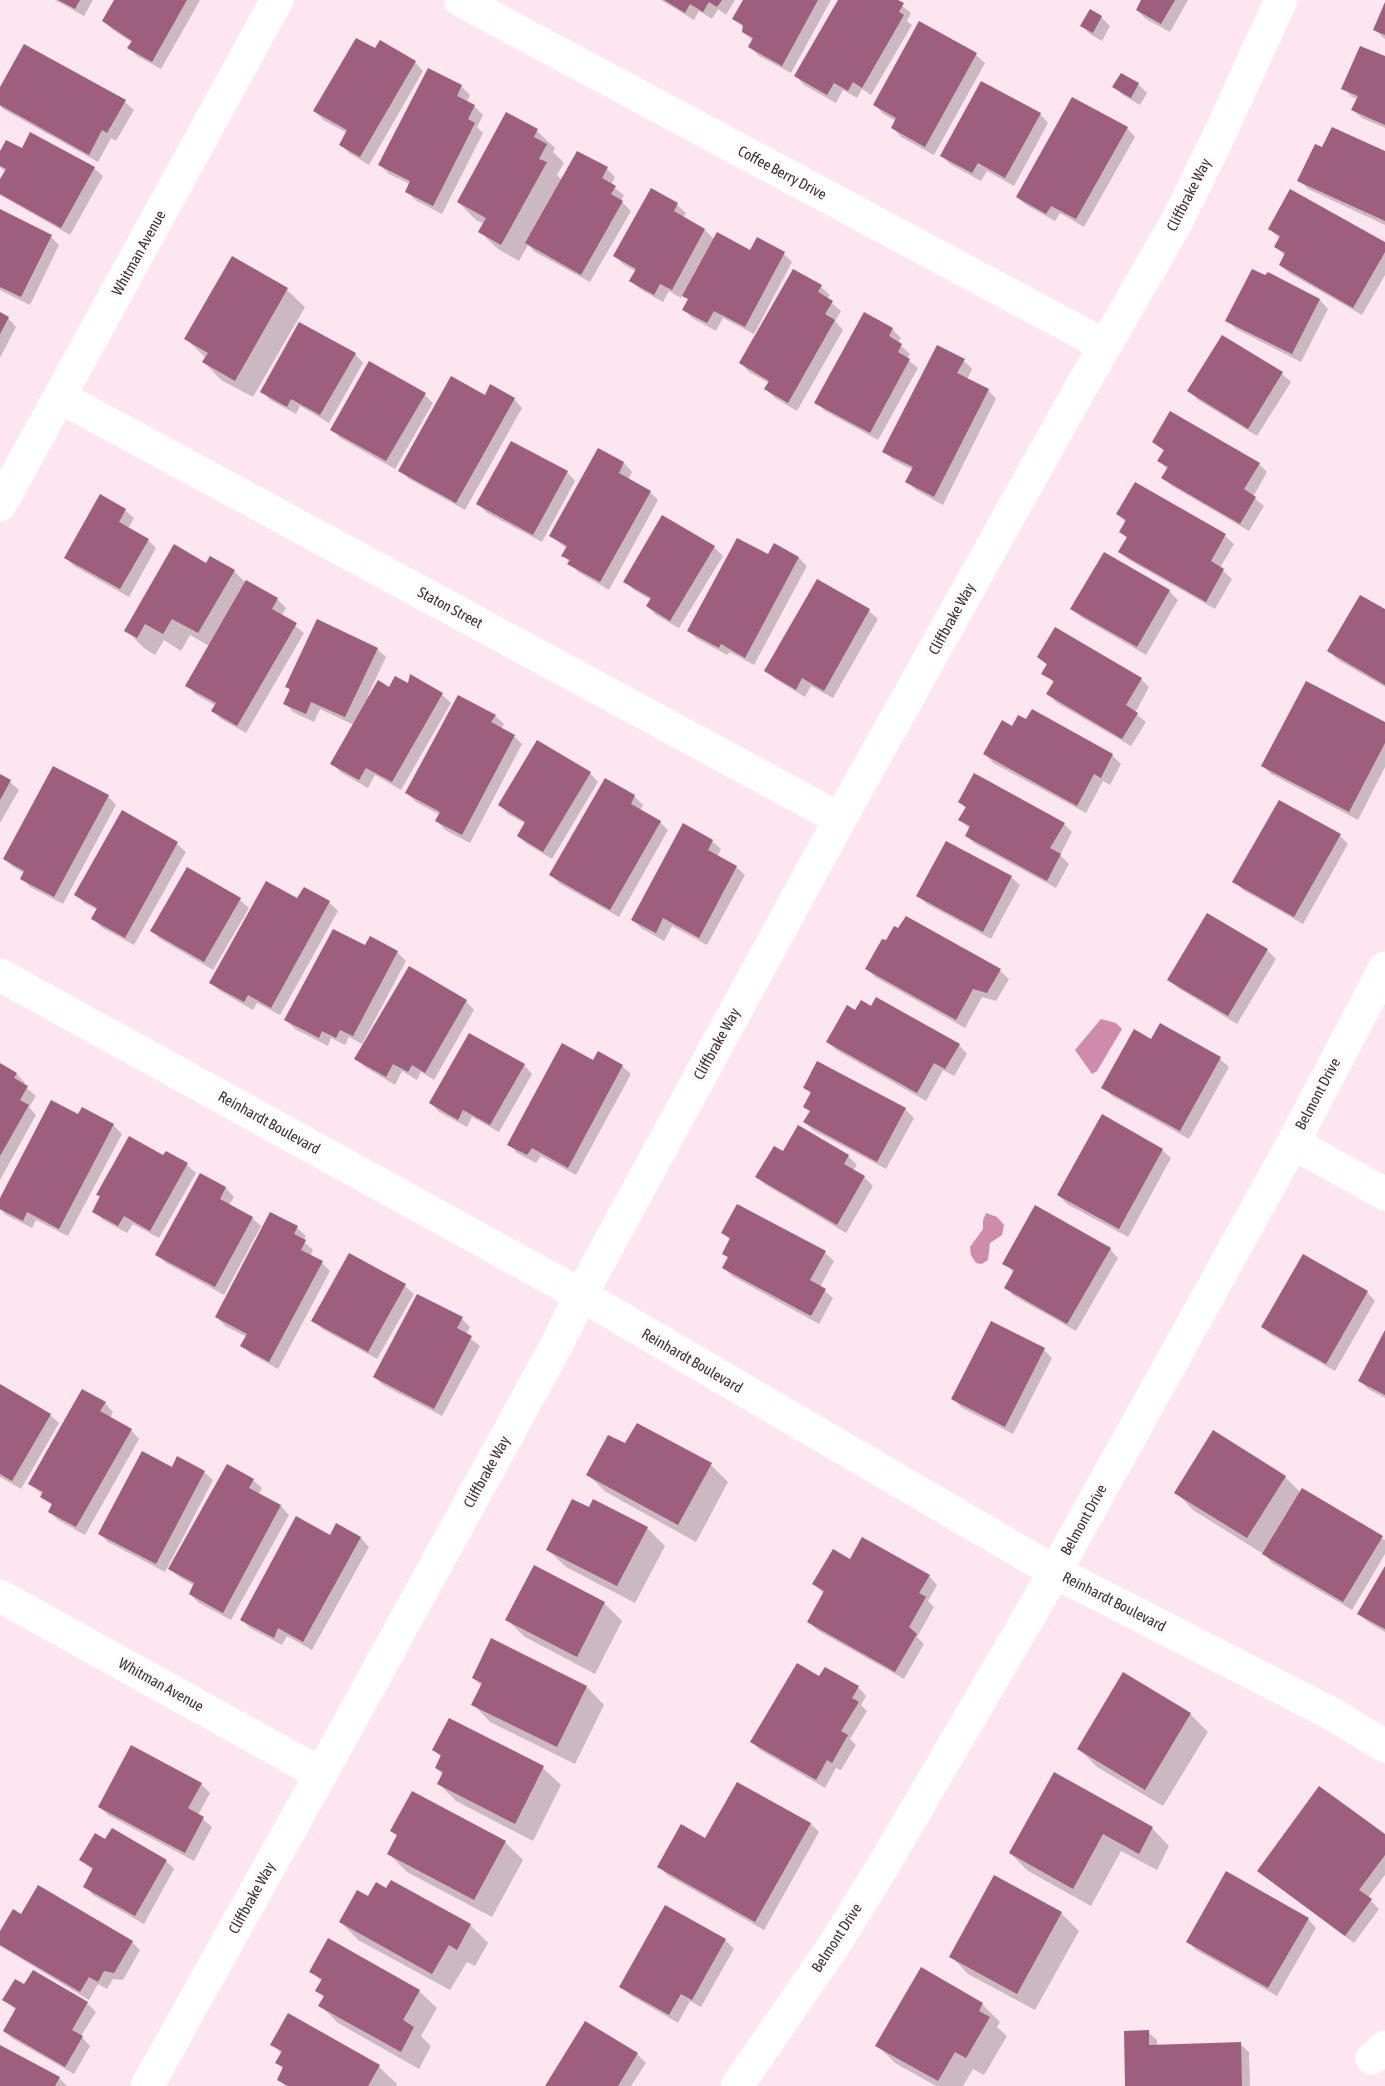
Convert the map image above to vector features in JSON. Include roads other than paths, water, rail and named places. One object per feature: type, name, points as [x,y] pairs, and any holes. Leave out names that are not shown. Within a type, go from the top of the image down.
[{"type":"street","name":"Whitman Avenue","points":[[0,505],[278,0]]},
{"type":"street","name":"Coffee Berry Drive","points":[[460,0],[1104,345]]},
{"type":"street","name":"Cliffbrake Way","points":[[147,2086],[555,1348],[581,1295],[840,819],[1104,345],[1177,221],[1281,0]]},
{"type":"street","name":"Staton Street","points":[[60,397],[840,819]]},
{"type":"street","name":"Belmont Drive","points":[[737,2086],[842,1932],[1055,1572],[1293,1143],[1385,969]]},
{"type":"street","name":"Reinhardt Boulevard","points":[[0,975],[581,1295],[1055,1572],[1332,1714],[1385,1746]]},
{"type":"street","points":[[1293,1143],[1385,1194]]},
{"type":"street","name":"Whitman Avenue","points":[[0,1596],[321,1774]]}]
